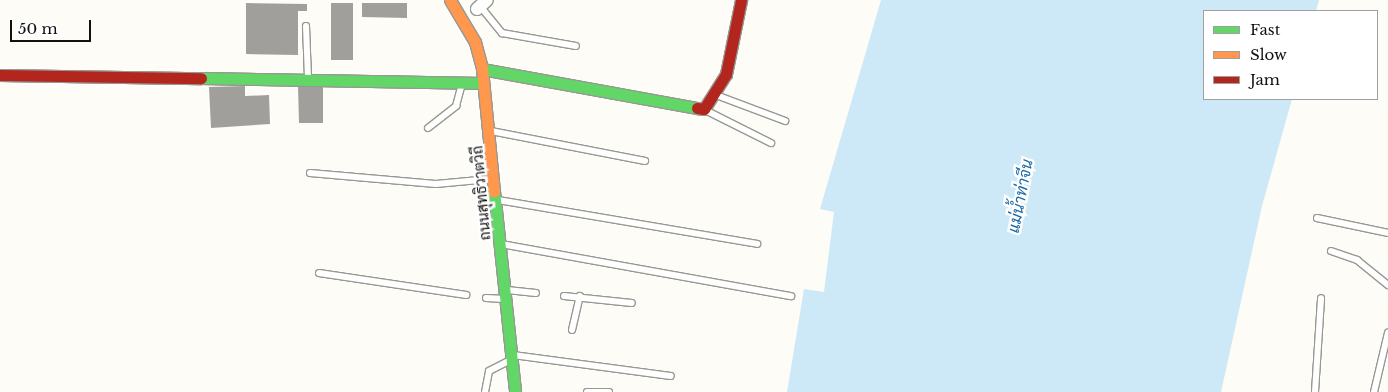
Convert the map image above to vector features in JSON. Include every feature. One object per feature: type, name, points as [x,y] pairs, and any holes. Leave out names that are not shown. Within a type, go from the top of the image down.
[{"type":"street","points":[[482,69],[704,110],[716,95],[734,47],[741,0]]},
{"type":"street","name":"ถนนสุทธิวาตวิถี","points":[[454,3],[479,7],[483,83],[495,178],[515,392]]},
{"type":"street","points":[[0,75],[483,83]]},
{"type":"lane","points":[[479,7],[502,33],[576,46]]},
{"type":"lane","points":[[306,26],[308,79]]},
{"type":"lane","points":[[428,128],[456,106],[463,82]]},
{"type":"lane","points":[[716,95],[785,121]]},
{"type":"lane","points":[[704,110],[771,144]]},
{"type":"lane","points":[[490,131],[645,161]]},
{"type":"lane","points":[[310,173],[436,184],[495,178]]},
{"type":"lane","points":[[497,200],[757,244]]},
{"type":"lane","points":[[1317,218],[1388,233]]},
{"type":"lane","points":[[500,244],[791,296]]},
{"type":"lane","points":[[1330,251],[1356,260],[1388,284]]},
{"type":"lane","points":[[319,273],[466,295]]},
{"type":"lane","points":[[486,298],[536,293]]},
{"type":"lane","points":[[564,296],[580,296],[632,303]]},
{"type":"lane","points":[[572,330],[580,296]]},
{"type":"lane","points":[[1314,392],[1321,298]]},
{"type":"lane","points":[[1374,392],[1388,333]]},
{"type":"lane","points":[[485,392],[490,371],[512,357],[671,376]]},
{"type":"lane","points":[[587,392],[609,392]]},
{"type":"water","name":"แม่น้ำท่าจีน","points":[[881,0],[1319,0],[1316,10],[1203,10],[1203,100],[1292,100],[1262,206],[1221,392],[787,392],[804,289],[824,292],[834,212],[820,209]]},
{"type":"building","points":[[246,3],[307,4],[307,11],[298,11],[298,55],[246,54]]},
{"type":"building","points":[[331,3],[353,3],[353,60],[331,60]]},
{"type":"building","points":[[362,3],[407,3],[407,18],[362,17]]},
{"type":"building","points":[[245,86],[245,96],[269,95],[270,124],[211,128],[209,87]]},
{"type":"building","points":[[298,86],[323,86],[323,123],[299,123]]},
{"type":"traffic: fast","points":[[482,69],[697,108]]},
{"type":"traffic: fast","points":[[201,78],[483,83]]},
{"type":"traffic: fast","points":[[494,191],[515,392]]},
{"type":"traffic: slow","points":[[450,0],[475,42],[482,69],[494,191]]},
{"type":"traffic: jam","points":[[697,108],[704,109],[726,74],[741,0]]},
{"type":"traffic: jam","points":[[0,75],[201,78]]}]
